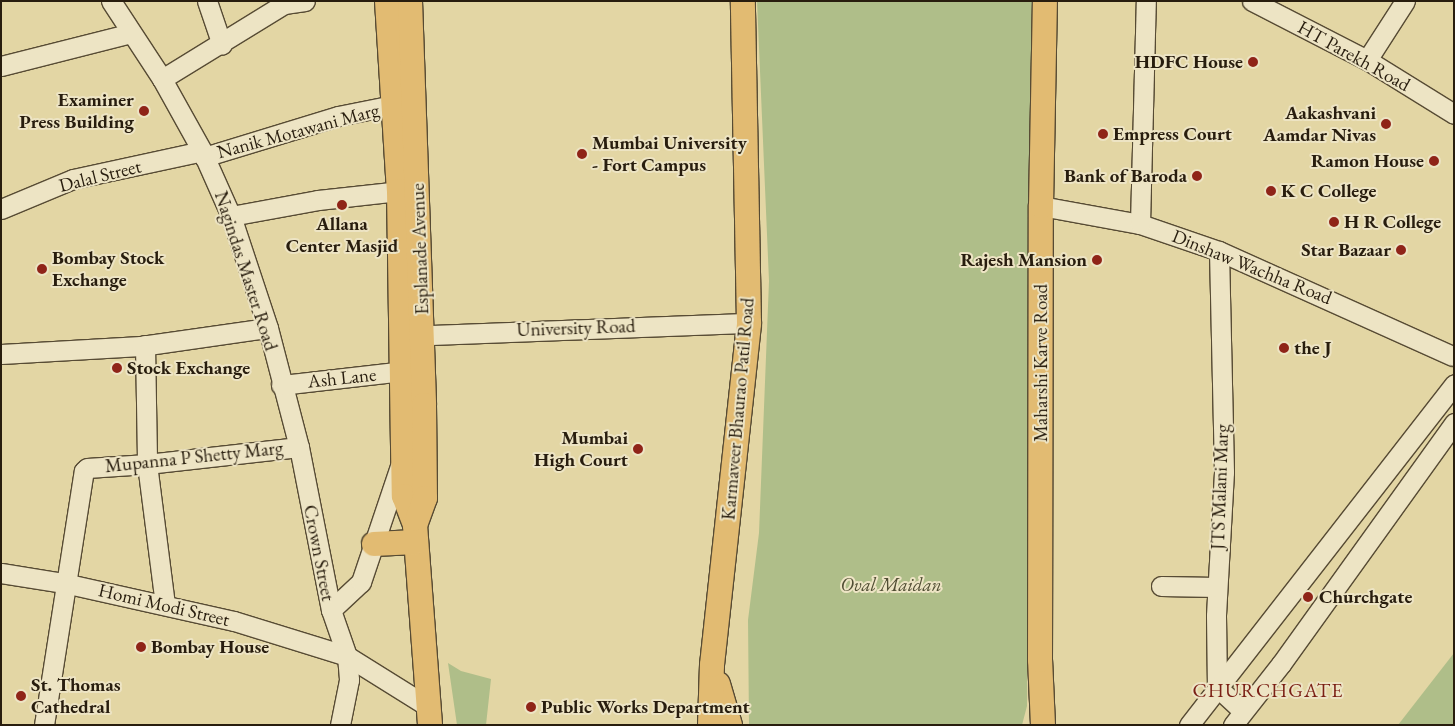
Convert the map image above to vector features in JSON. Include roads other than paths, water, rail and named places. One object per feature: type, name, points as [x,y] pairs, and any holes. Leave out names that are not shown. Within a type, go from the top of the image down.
[{"type":"main road","name":"Esplanade Avenue","points":[[410,1],[414,405],[425,498],[416,533]]},
{"type":"main road","name":"Maharshi Karve Road","points":[[1045,1],[1058,725]]},
{"type":"main road","name":"Maharshi Karve Road","points":[[1043,725],[1040,660],[1048,206],[1059,1]]},
{"type":"main road","points":[[389,3],[392,105],[413,336],[404,371],[414,405],[404,456],[404,496],[416,533],[429,716]]},
{"type":"main road","name":"Karmaveer Bhaurao Patil Road","points":[[710,725],[712,665],[749,323],[741,7]]},
{"type":"main road","points":[[374,544],[416,533]]},
{"type":"main road","points":[[712,665],[730,725]]},
{"type":"street","name":"Nagindas Master Road","points":[[111,1],[162,79],[203,154],[231,216],[268,328],[281,385],[299,447]]},
{"type":"street","points":[[207,1],[222,45]]},
{"type":"street","points":[[162,79],[222,45],[244,26],[283,3],[305,1]]},
{"type":"street","points":[[1140,224],[1146,1]]},
{"type":"street","name":"HT Parekh Road","points":[[1252,1],[1367,60],[1454,114]]},
{"type":"street","points":[[1367,60],[1405,1]]},
{"type":"street","points":[[1,66],[131,33]]},
{"type":"street","name":"Nanik Motawani Marg","points":[[203,154],[338,116],[392,105]]},
{"type":"street","name":"Dalal Street","points":[[1,209],[73,179],[203,154]]},
{"type":"street","points":[[231,216],[318,200],[399,191]]},
{"type":"street","name":"Dinshaw Wachha Road","points":[[1048,206],[1140,224],[1219,251],[1453,355]]},
{"type":"street","name":"JTS Malani Marg","points":[[1217,687],[1217,587],[1224,472],[1219,251]]},
{"type":"street","name":"University Road","points":[[413,336],[749,323]]},
{"type":"street","points":[[1,354],[145,345],[268,328]]},
{"type":"street","points":[[145,345],[147,464],[165,605]]},
{"type":"street","points":[[1453,355],[1451,368],[1454,380]]},
{"type":"street","name":"Ash Lane","points":[[281,385],[404,371]]},
{"type":"street","points":[[1189,725],[1454,384]]},
{"type":"street","points":[[1217,687],[1238,718],[1334,590],[1454,424]]},
{"type":"street","name":"Mupanna P Shetty Marg","points":[[64,583],[84,471],[87,468],[147,464],[299,447]]},
{"type":"street","name":"Crown Street","points":[[299,447],[331,610],[347,656]]},
{"type":"street","points":[[331,610],[361,582],[404,456]]},
{"type":"street","points":[[1309,570],[1334,590]]},
{"type":"street","name":"Homi Modi Street","points":[[1,573],[64,583],[234,621],[347,656],[429,716]]},
{"type":"street","points":[[44,725],[64,583]]},
{"type":"street","points":[[1161,586],[1217,587]]},
{"type":"street","points":[[340,725],[349,680],[347,656]]},
{"type":"place","name":"HDFC House","points":[[1253,62]]},
{"type":"place","name":"Examiner Press Building","points":[[144,111]]},
{"type":"place","name":"Aakashvani Aamdar Nivas","points":[[1386,124]]},
{"type":"place","name":"Empress Court","points":[[1103,134]]},
{"type":"place","name":"Mumbai University - Fort Campus","points":[[582,154]]},
{"type":"place","name":"Ramon House","points":[[1434,161]]},
{"type":"place","name":"Bank of Baroda","points":[[1197,176]]},
{"type":"place","name":"K C College","points":[[1271,191]]},
{"type":"place","name":"Allana Center Masjid","points":[[342,205]]},
{"type":"place","name":"H R College","points":[[1334,222]]},
{"type":"place","name":"Star Bazaar","points":[[1401,250]]},
{"type":"place","name":"Rajesh Mansion","points":[[1097,260]]},
{"type":"place","name":"Bombay Stock Exchange","points":[[42,269]]},
{"type":"place","name":"the J","points":[[1284,348]]},
{"type":"place","name":"Stock Exchange","points":[[117,368]]},
{"type":"place","name":"Mumbai High Court","points":[[638,449]]},
{"type":"place","name":"Churchgate","points":[[1308,597]]},
{"type":"place","name":"Bombay House","points":[[141,647]]},
{"type":"place","name":"St. Thomas Cathedral","points":[[21,696]]},
{"type":"place","name":"Public Works Department","points":[[531,707]]},
{"type":"district","name":"CHURCHGATE","points":[[1268,690]]},
{"type":"park label","name":"Oval Maidan","points":[[891,585]]}]
